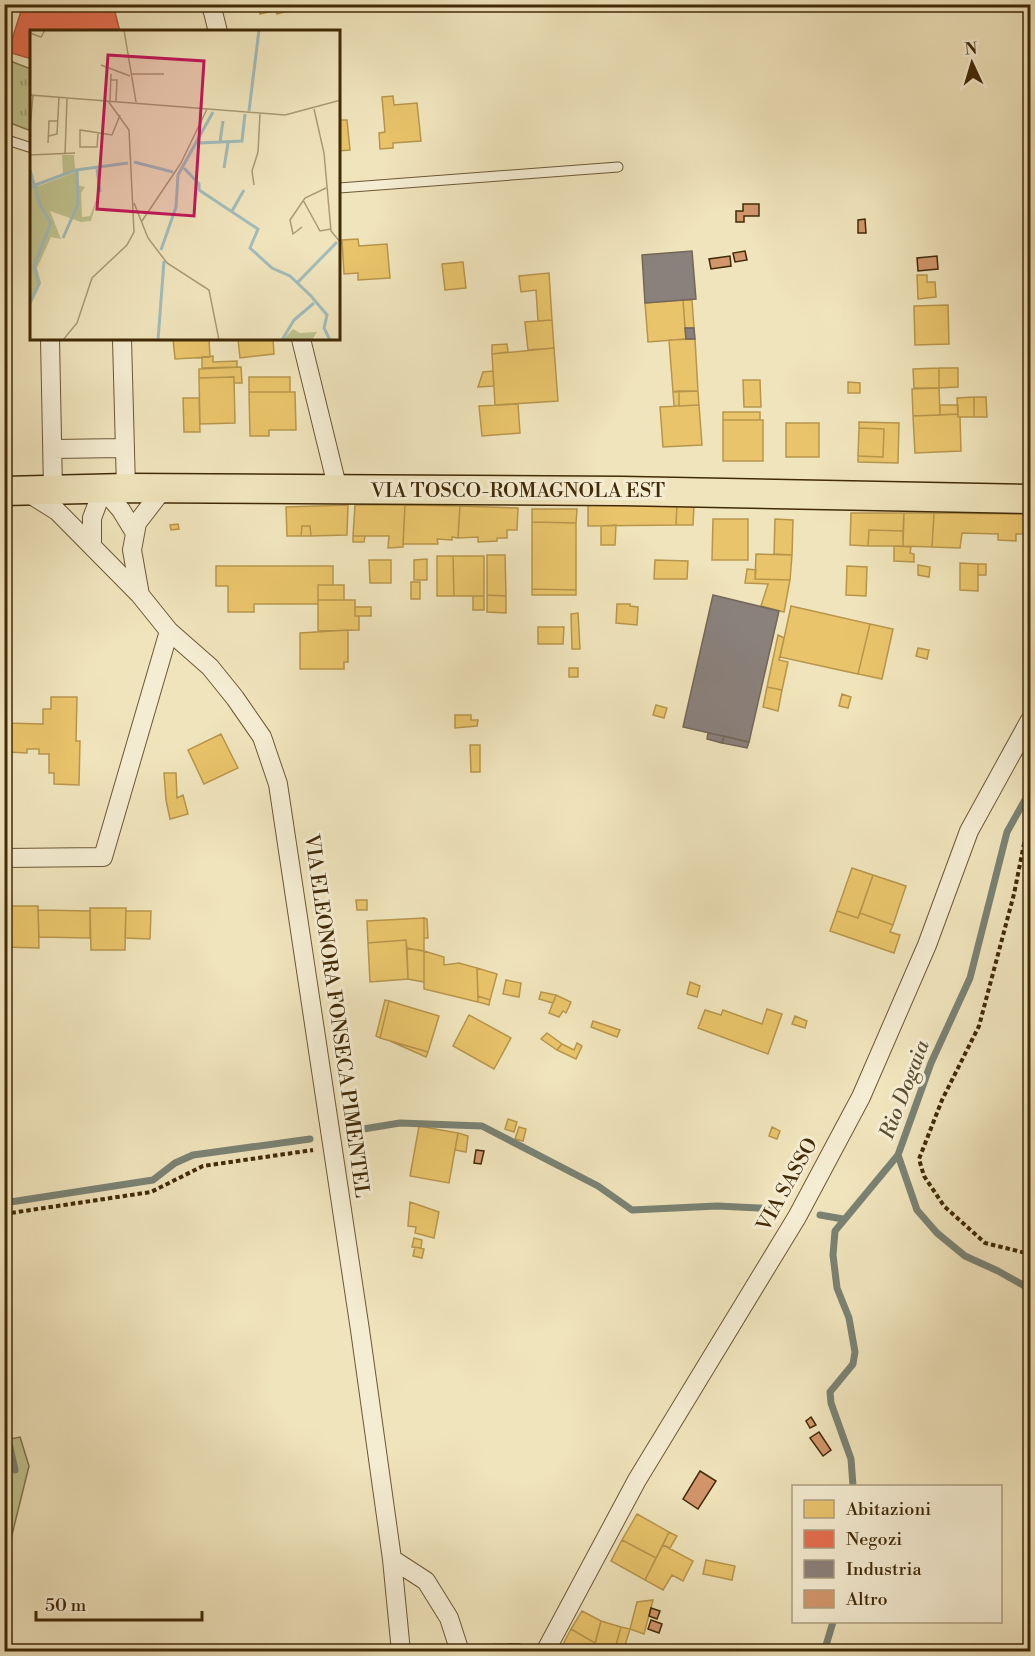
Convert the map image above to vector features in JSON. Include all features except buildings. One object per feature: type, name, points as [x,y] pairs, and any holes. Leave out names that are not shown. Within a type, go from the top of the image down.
[{"type":"main road","name":"VIA TOSCO-ROMAGNOLA EST","points":[[14,491],[164,488],[622,491],[1030,499]]},
{"type":"street","points":[[211,4],[218,30]]},
{"type":"street","points":[[50,340],[53,490]]},
{"type":"street","points":[[92,544],[92,518],[114,488],[123,448],[122,340]]},
{"type":"street","points":[[301,340],[338,490]]},
{"type":"street","points":[[53,449],[123,448]]},
{"type":"street","points":[[114,488],[121,510],[135,533]]},
{"type":"street","points":[[140,595],[132,550],[137,523],[164,488]]},
{"type":"street","name":"VIA ELEONORA FONSECA PIMENTEL","points":[[14,491],[57,511],[92,544],[140,595],[169,631],[210,667],[236,698],[262,737],[278,784],[392,1559]]},
{"type":"street","points":[[4,858],[103,857],[169,631]]},
{"type":"street","name":"VIA SASSO","points":[[545,1652],[638,1480],[797,1217],[861,1097],[927,945],[969,831],[1030,720]]},
{"type":"street","points":[[392,1559],[401,1652]]},
{"type":"street","points":[[392,1559],[426,1581],[449,1618],[460,1652]]},
{"type":"lane","points":[[4,139],[30,146]]},
{"type":"lane","points":[[340,188],[618,167]]},
{"type":"path","points":[[1030,829],[1025,839],[1014,894],[979,1026],[942,1100],[920,1159],[924,1176],[944,1206],[986,1243],[1030,1254]]},
{"type":"path","points":[[4,1214],[151,1192],[203,1166],[332,1148]]},
{"type":"green space","points":[[5,59],[30,69],[30,131],[5,121]]},
{"type":"green space","points":[[20,1437],[29,1466],[5,1563],[5,1440]]},
{"type":"waterway","name":"Rio Dogaia","points":[[853,1485],[851,1459],[831,1403],[830,1392],[853,1364],[855,1352],[849,1318],[837,1288],[833,1255],[835,1231],[898,1155],[931,1063],[970,978],[1007,832],[1030,791]]},
{"type":"waterway","points":[[357,1130],[400,1123],[482,1126],[598,1186],[632,1210],[717,1206],[779,1209]]},
{"type":"waterway","points":[[4,1203],[153,1180],[175,1163],[193,1155],[310,1139]]},
{"type":"waterway","points":[[898,1155],[917,1210],[937,1233],[965,1256],[1030,1289]]},
{"type":"waterway","points":[[820,1215],[843,1219]]},
{"type":"waterway","points":[[4,1420],[15,1470]]},
{"type":"waterway","name":"Rio Dogaia","points":[[824,1652],[833,1623]]}]
